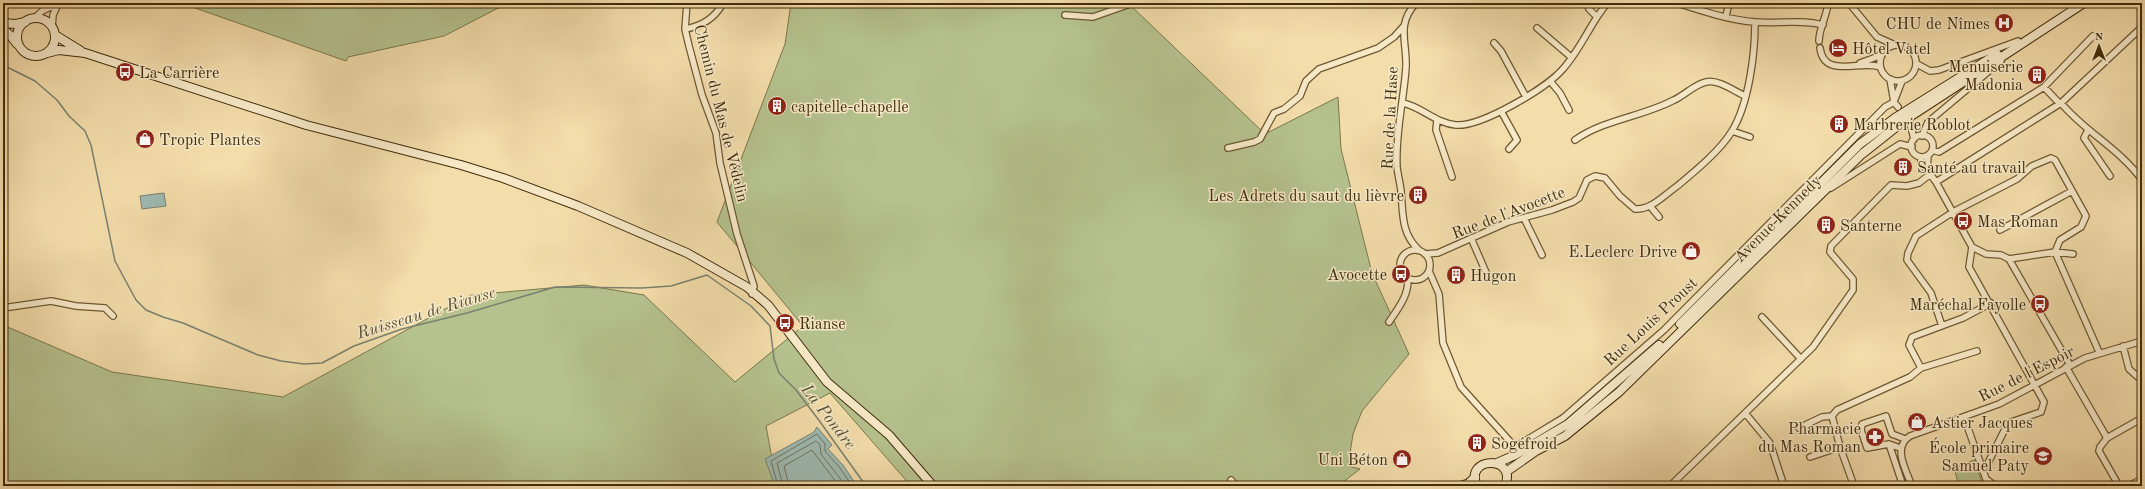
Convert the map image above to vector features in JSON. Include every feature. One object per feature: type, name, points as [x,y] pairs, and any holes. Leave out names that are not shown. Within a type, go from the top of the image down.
[{"type":"main road","name":"Avenue Kennedy","points":[[1472,483],[1476,472],[1482,464],[1487,462],[1497,463],[1515,455],[1568,424],[1660,345],[1860,144],[1929,95],[2017,45],[2074,3]]},
{"type":"main road","name":"Avenue Kennedy","points":[[1506,472],[1536,451],[1565,436],[1619,392],[1862,154],[1905,120],[2017,45],[2084,3]]},
{"type":"main road","points":[[3,23],[16,24],[35,18],[45,21],[54,31],[85,53]]},
{"type":"main road","points":[[18,45],[17,32],[25,21]]},
{"type":"main road","points":[[3,29],[10,34],[24,52],[33,56],[59,50],[85,53],[306,125],[461,165],[503,178],[687,253],[721,272],[768,305],[827,382],[889,435],[933,486]]},
{"type":"main road","points":[[47,53],[53,45],[54,31]]},
{"type":"main road","points":[[1497,463],[1506,472],[1507,480],[1505,486]]},
{"type":"street","name":"Chemin du Mas de Védelin","points":[[687,3],[685,13],[685,29],[702,94],[716,133],[720,163],[737,234],[752,275],[754,286],[749,291]]},
{"type":"street","points":[[685,29],[705,22],[717,14],[723,3]]},
{"type":"street","points":[[1065,15],[1093,17],[1133,3]]},
{"type":"street","points":[[1228,148],[1254,142],[1260,139],[1274,113],[1284,109],[1300,96],[1306,81],[1319,69],[1378,48],[1394,37],[1403,27],[1407,16],[1416,3]]},
{"type":"street","points":[[1402,103],[1420,110],[1437,120],[1454,125],[1469,125],[1500,111],[1526,97],[1561,72],[1607,3]]},
{"type":"street","points":[[1677,3],[1701,11],[1755,22],[1811,21],[1823,25]]},
{"type":"street","points":[[1726,16],[1729,3]]},
{"type":"street","points":[[1819,41],[1819,34],[1823,25],[1828,3]]},
{"type":"street","points":[[1849,3],[1877,37],[1883,53],[1880,67],[1883,73],[1890,80],[1896,104]]},
{"type":"street","points":[[35,18],[42,12],[58,4]]},
{"type":"street","points":[[54,31],[53,15],[58,4]]},
{"type":"street","points":[[1589,9],[1597,17]]},
{"type":"street","points":[[1658,217],[1650,206],[1684,180],[1732,131],[1745,96],[1754,56],[1755,22]]},
{"type":"street","name":"Rue de la Hase","points":[[1403,27],[1406,65],[1397,168],[1401,192],[1403,222],[1409,238]]},
{"type":"street","points":[[1936,182],[2060,103],[2142,27]]},
{"type":"street","points":[[1537,28],[1571,57]]},
{"type":"street","points":[[1920,157],[1931,150],[1939,152],[2044,87],[2093,36]]},
{"type":"street","points":[[1877,37],[1895,45],[1909,48],[1914,52],[1917,64],[1913,75],[1902,81],[1890,80]]},
{"type":"street","points":[[1494,43],[1501,51],[1526,97]]},
{"type":"street","points":[[1854,66],[1883,53],[1895,45]]},
{"type":"street","points":[[1917,64],[1930,71],[1939,70],[2017,45]]},
{"type":"street","points":[[1921,136],[1928,122],[2017,45]]},
{"type":"street","points":[[1820,48],[1823,57],[1831,65],[1842,68],[1873,64],[1880,67]]},
{"type":"street","points":[[1550,81],[1560,93],[1569,110]]},
{"type":"street","points":[[1896,104],[1902,81]]},
{"type":"street","points":[[1575,140],[1586,133],[1607,124],[1621,121],[1674,101],[1706,82],[1720,84],[1745,96]]},
{"type":"street","points":[[2044,87],[2088,130],[2117,152],[2142,180]]},
{"type":"street","name":"Rue Louis Proust","points":[[1515,446],[1563,418],[1660,334],[1885,107],[1896,104]]},
{"type":"street","points":[[1500,111],[1517,140],[1509,149]]},
{"type":"street","points":[[1437,120],[1436,130],[1452,177]]},
{"type":"street","points":[[1921,136],[1911,126],[1914,139],[1912,148],[1914,153],[1920,157],[1922,164],[1936,182],[1972,247],[1986,254],[2001,255],[2009,259],[2107,438]]},
{"type":"street","points":[[2088,130],[2084,138],[2110,176]]},
{"type":"street","points":[[1732,131],[1750,136]]},
{"type":"street","points":[[1670,486],[1814,347],[1853,290],[1852,279],[1830,252],[1831,246],[1892,185],[1907,186],[1919,183],[1928,173],[1931,150],[1928,137],[1921,136],[1914,139]]},
{"type":"street","points":[[1819,196],[1900,144],[1912,148]]},
{"type":"street","points":[[1942,326],[1931,293],[1907,260],[1908,253],[1916,236],[1953,212],[2017,179],[2032,166],[2052,158],[2056,160],[2086,216],[2081,227],[2060,240],[2055,252],[2099,352]]},
{"type":"street","name":"Rue de l'Avocette","points":[[1425,254],[1438,253],[1508,222],[1573,202],[1579,198],[1587,180],[1595,176],[1606,178],[1620,196],[1635,209],[1644,209],[1650,206]]},
{"type":"street","points":[[2000,230],[2072,191]]},
{"type":"street","points":[[1524,218],[1542,255]]},
{"type":"street","points":[[1407,277],[1415,279],[1423,277],[1428,271],[1430,264],[1425,254],[1419,250],[1409,238]]},
{"type":"street","points":[[1406,254],[1409,246],[1409,238]]},
{"type":"street","points":[[1471,238],[1488,277]]},
{"type":"street","points":[[1972,247],[1969,267],[1991,303],[2036,384],[2044,402],[2044,408],[2041,412],[2008,423],[1984,471]]},
{"type":"street","points":[[1408,286],[1407,277],[1401,268],[1402,258],[1410,251],[1419,250]]},
{"type":"street","points":[[2009,259],[2055,252],[2073,254]]},
{"type":"street","name":"Rue de l'Avocette","points":[[1430,264],[1438,253]]},
{"type":"street","points":[[1428,271],[1439,294],[1443,343],[1461,387],[1515,446],[1515,455]]},
{"type":"street","points":[[1423,277],[1434,283]]},
{"type":"street","points":[[1389,322],[1402,301],[1408,286],[1415,279]]},
{"type":"street","points":[[3,308],[51,301],[76,306],[105,308],[113,316]]},
{"type":"street","points":[[1922,368],[1909,345],[1912,337],[1963,318],[1991,303]]},
{"type":"street","points":[[1762,317],[1801,359]]},
{"type":"street","name":"Rue de l'Espoir","points":[[1903,443],[1999,404],[2068,366],[2099,352],[2142,341]]},
{"type":"street","points":[[2123,346],[2132,374],[2138,377],[2142,376]]},
{"type":"street","points":[[1799,428],[1822,417],[1832,416],[1838,410],[1910,377],[1922,368],[1977,351]]},
{"type":"street","points":[[1745,413],[1770,443],[1784,486]]},
{"type":"street","points":[[1832,416],[1840,447],[1854,486]]},
{"type":"street","points":[[1886,416],[1892,434],[1903,443],[1867,448],[1861,430],[1862,424],[1886,416]]},
{"type":"street","points":[[1964,417],[1984,471],[1986,485],[1995,486]]},
{"type":"street","points":[[2119,486],[2099,451],[2100,447],[2107,438],[2137,421],[2142,422]]},
{"type":"street","points":[[1903,443],[1901,457],[1912,486]]},
{"type":"street","points":[[1889,444],[1903,486]]},
{"type":"street","points":[[1810,457],[1840,447]]},
{"type":"street","points":[[2129,486],[2142,479]]},
{"type":"street","points":[[1231,480],[1236,486]]},
{"type":"street","points":[[1456,486],[1472,483]]},
{"type":"green space","points":[[181,3],[508,3],[444,36],[348,57],[346,61]]},
{"type":"green space","points":[[791,3],[1128,3],[1265,134],[1338,97],[1341,149],[1372,273],[1409,354],[1362,411],[1353,434],[1348,466],[1360,469],[1338,486],[911,486],[830,393],[766,426],[777,486],[3,486],[3,325],[112,372],[283,397],[471,295],[584,285],[644,295],[735,382],[803,326],[717,222],[785,44]]},
{"type":"green space","points":[[1974,460],[1982,482],[1970,486],[1959,486],[1954,468]]},
{"type":"water","points":[[164,193],[166,206],[142,209],[140,196]]},
{"type":"water","points":[[817,427],[832,445],[828,449],[843,465],[857,486],[775,486],[765,459],[814,432]]},
{"type":"waterway","name":"Ruisseau de Rianse","points":[[3,65],[35,81],[57,100],[69,116],[85,131],[91,145],[115,261],[136,300],[146,310],[183,323],[258,355],[281,361],[304,364],[322,363],[354,346],[402,329],[467,313],[555,287],[642,288],[671,286],[707,275],[751,306],[770,326],[774,359],[779,373],[796,390],[866,486]]},
{"type":"place","name":"CHU de Nîmes","points":[[2004,23]]},
{"type":"place","name":"Hôtel Vatel","points":[[1838,48]]},
{"type":"place","name":"La Carrière","points":[[125,72]]},
{"type":"place","name":"Menuiserie Madonia","points":[[2037,75]]},
{"type":"place","name":"capitelle-chapelle","points":[[777,106]]},
{"type":"place","name":"Marbrerie Roblot","points":[[1839,124]]},
{"type":"place","name":"Tropic Plantes","points":[[145,139]]},
{"type":"place","name":"Santé au travail","points":[[1903,167]]},
{"type":"place","name":"Les Adrets du saut du lièvre","points":[[1418,195]]},
{"type":"place","name":"Mas Roman","points":[[1963,221]]},
{"type":"place","name":"Santerne","points":[[1826,225]]},
{"type":"place","name":"E.Leclerc Drive","points":[[1691,251]]},
{"type":"place","name":"Avocette","points":[[1401,274]]},
{"type":"place","name":"Hugon","points":[[1456,275]]},
{"type":"place","name":"Maréchal Fayolle","points":[[2040,304]]},
{"type":"place","name":"Rianse","points":[[785,323]]},
{"type":"place","name":"Astier Jacques","points":[[1917,422]]},
{"type":"place","name":"Pharmacie du Mas Roman","points":[[1875,437]]},
{"type":"place","name":"Sogéfroid","points":[[1477,443]]},
{"type":"place","name":"École primaire Samuel Paty","points":[[2043,456]]},
{"type":"place","name":"Uni Béton","points":[[1402,459]]},
{"type":"water label","name":"La Pondre","points":[[829,416]]}]
